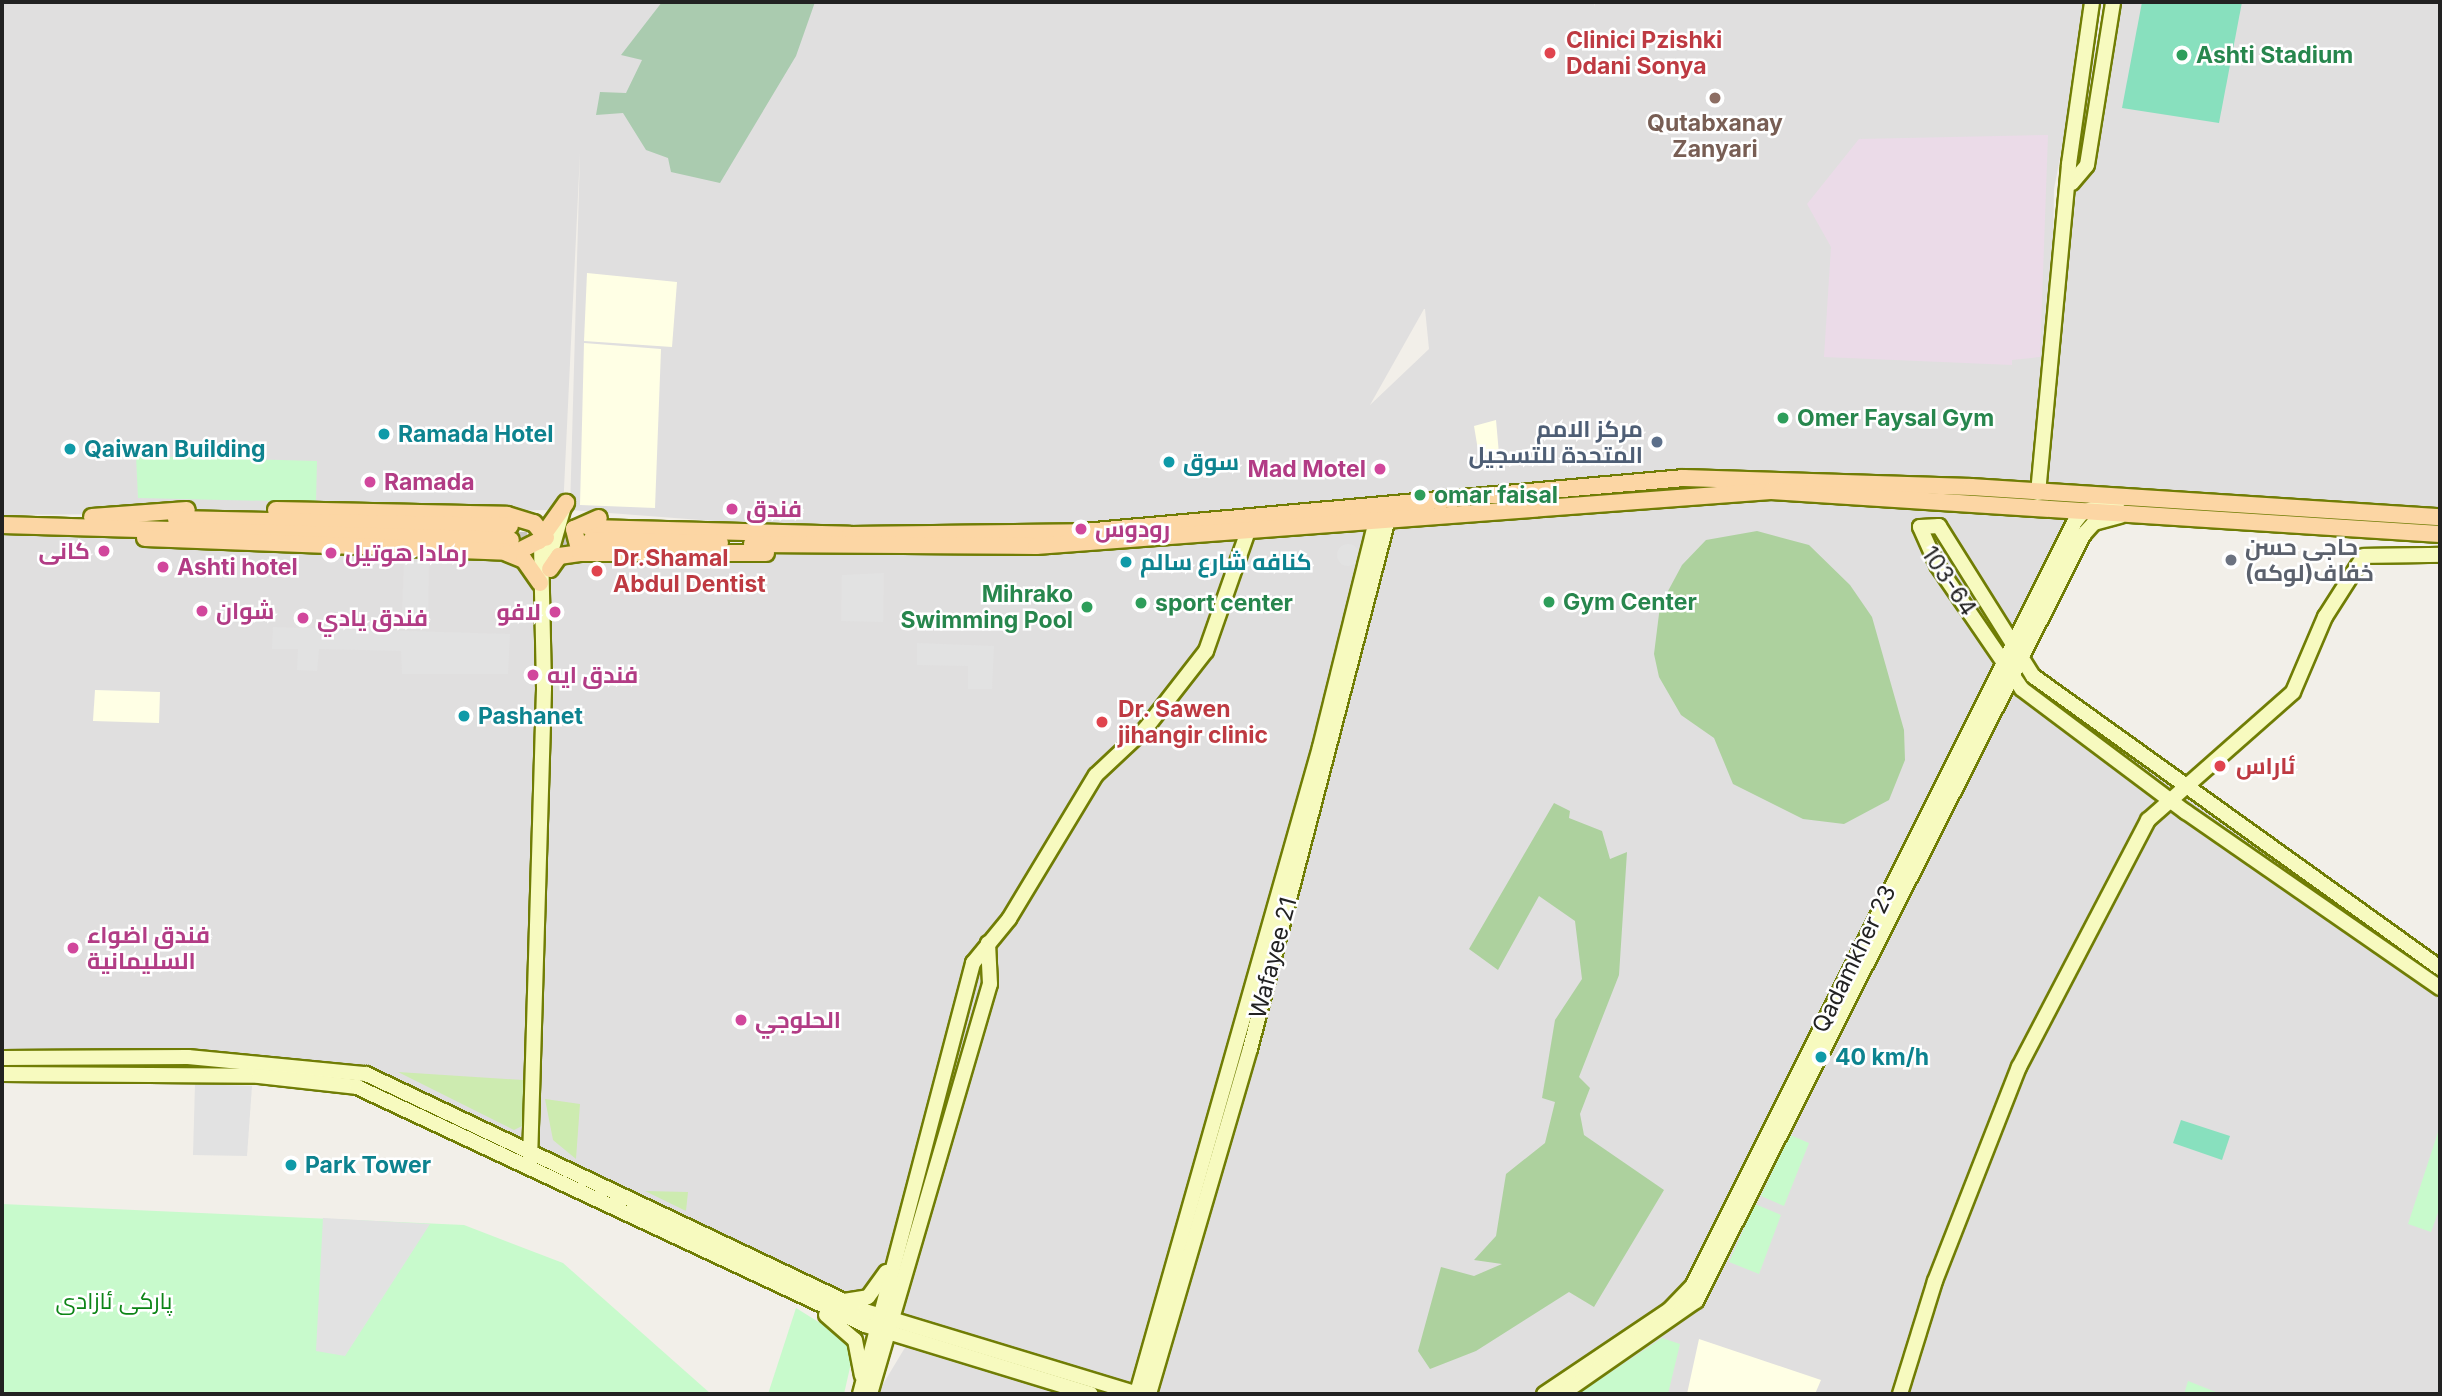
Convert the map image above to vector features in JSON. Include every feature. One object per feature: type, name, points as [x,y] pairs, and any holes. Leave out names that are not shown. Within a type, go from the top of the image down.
[{"type":"main road","points":[[2038,493],[2072,183],[2069,164],[2092,2]]},
{"type":"main road","points":[[2072,183],[2087,165],[2113,2]]},
{"type":"main road","points":[[2,514],[92,522],[514,531],[559,556],[586,535],[868,524],[964,533],[1084,532],[1553,488],[1772,478],[2440,517]]},
{"type":"main road","points":[[1553,488],[1556,506]]},
{"type":"main road","points":[[1528,509],[1530,490]]},
{"type":"main road","points":[[586,535],[911,555],[1771,491],[2120,516],[2440,534]]},
{"type":"main road","points":[[2082,512],[2128,499]]},
{"type":"main road","points":[[544,660],[540,583],[543,549],[566,503]]},
{"type":"main road","points":[[2,525],[92,522],[238,510],[514,531],[533,536],[543,549],[544,660],[530,1169]]},
{"type":"main road","name":"Qadamkher 23","points":[[1544,1394],[1669,1310],[1693,1285],[2010,643],[2082,512]]},
{"type":"main road","name":"Qadamkher 23","points":[[1562,1394],[1696,1301],[2011,674],[2088,527],[2120,516]]},
{"type":"main road","name":"Wafayee 21","points":[[1138,1394],[1382,519]]},
{"type":"main road","name":"Wafayee 21","points":[[1149,1394],[1250,1049],[1382,519]]},
{"type":"main road","name":"103-64","points":[[2002,660],[1922,541],[1924,523],[1939,526],[2010,643]]},
{"type":"main road","points":[[514,531],[543,549]]},
{"type":"main road","points":[[514,531],[524,560],[540,583]]},
{"type":"main road","points":[[866,1391],[885,1325],[898,1249],[957,1012],[973,963],[1096,775],[1146,728],[1206,651],[1248,531]]},
{"type":"main road","points":[[1900,1394],[1949,1251],[2019,1067],[2148,820],[2182,787],[2293,692],[2325,617],[2364,556],[2440,555]]},
{"type":"main road","points":[[2010,643],[2033,676],[2182,787],[2440,968]]},
{"type":"main road","points":[[2002,660],[2011,674],[2168,800],[2440,988]]},
{"type":"main road","points":[[885,1325],[901,1294],[992,976],[988,943]]},
{"type":"main road","points":[[2,1058],[188,1057],[353,1071],[531,1152],[885,1325],[938,1332],[1138,1394]]},
{"type":"main road","points":[[2,1074],[339,1082],[381,1096],[800,1296],[924,1340],[1091,1394]]},
{"type":"main road","points":[[836,1299],[858,1301],[874,1293],[898,1249]]},
{"type":"main road","points":[[1907,1394],[1949,1251]]},
{"type":"main road","points":[[901,1294],[903,1314],[938,1332]]},
{"type":"main road","points":[[800,1296],[853,1337],[866,1391]]},
{"type":"main road","points":[[866,1391],[894,1348],[924,1340]]},
{"type":"shaded area","points":[[2,2],[1594,2],[1594,7],[1595,2],[2090,2],[2054,189],[2052,329],[2074,158],[2105,2],[2440,2],[2440,511],[1772,479],[1084,532],[714,521],[570,510],[580,153],[563,510],[2,515]],"holes":[[[1424,309],[1429,349],[1370,405]]]},
{"type":"shaded area","points":[[662,2],[815,2],[796,56],[720,183],[671,172],[668,158],[646,150],[623,113],[596,115],[600,92],[626,93],[642,60],[621,55]]},
{"type":"shaded area","name":"Qutabxanay Zanyari","points":[[1712,90],[1718,90],[1723,98],[1721,104],[1712,106],[1707,101],[1707,95]]},
{"type":"shaded area","points":[[2048,135],[2040,357],[2012,360],[2012,365],[1824,357],[1831,247],[1807,204],[1859,139]]},
{"type":"shaded area","points":[[587,273],[677,282],[672,347],[584,341]]},
{"type":"shaded area","points":[[584,343],[661,349],[655,508],[580,505]]},
{"type":"shaded area","points":[[1496,420],[1499,454],[1479,456],[1474,426]]},
{"type":"shaded area","points":[[1685,494],[2083,512],[2010,661],[2440,969],[2440,1394],[1561,1394],[1693,1285],[1542,1394],[1140,1394],[890,1315],[353,1071],[188,1057],[2,1058],[2,533],[580,553],[911,555]]},
{"type":"shaded area","points":[[1348,544],[1356,547],[1359,555],[1356,563],[1348,566],[1340,563],[1337,555],[1340,547]]},
{"type":"shaded area","points":[[404,562],[429,562],[428,615],[402,614]]},
{"type":"shaded area","name":"Dr.Shamal Abdul Dentist","points":[[594,563],[600,563],[605,571],[603,577],[594,579],[589,574],[589,568]]},
{"type":"shaded area","points":[[884,573],[883,622],[841,621],[842,575]]},
{"type":"shaded area","points":[[273,627],[510,634],[508,674],[402,674],[401,651],[319,649],[317,671],[297,670],[298,649],[272,649]]},
{"type":"shaded area","points":[[917,643],[994,646],[992,689],[968,689],[968,666],[917,665]]},
{"type":"shaded area","points":[[95,690],[160,692],[159,723],[93,721]]},
{"type":"shaded area","points":[[195,1084],[252,1086],[247,1156],[193,1155]]},
{"type":"shaded area","points":[[323,1218],[430,1224],[345,1356],[316,1351]]},
{"type":"shaded area","points":[[912,1336],[1119,1394],[877,1394]]},
{"type":"shaded area","points":[[1699,1339],[1821,1380],[1815,1394],[1687,1394]]},
{"type":"green space","name":"Ashti Stadium","points":[[2142,2],[2242,2],[2219,123],[2122,108]]},
{"type":"green space","points":[[136,456],[317,461],[316,502],[138,498]]},
{"type":"green space","points":[[1757,531],[1809,545],[1850,585],[1872,617],[1904,730],[1905,760],[1889,800],[1844,824],[1803,819],[1733,784],[1714,738],[1681,715],[1659,677],[1654,654],[1660,606],[1682,565],[1706,540]]},
{"type":"green space","points":[[1554,803],[1570,811],[1569,818],[1602,831],[1610,859],[1627,852],[1619,975],[1579,1077],[1590,1088],[1580,1114],[1584,1135],[1664,1190],[1594,1307],[1569,1292],[1476,1351],[1430,1369],[1418,1351],[1441,1267],[1474,1276],[1502,1264],[1474,1260],[1496,1236],[1506,1174],[1545,1143],[1555,1102],[1542,1098],[1555,1020],[1582,979],[1575,921],[1539,896],[1498,970],[1469,949]]},
{"type":"green space","points":[[398,1072],[523,1080],[524,1125],[514,1130]]},
{"type":"green space","points":[[545,1099],[580,1104],[576,1159],[553,1140]]},
{"type":"green space","points":[[2181,1120],[2230,1136],[2222,1160],[2173,1143]]},
{"type":"green space","points":[[2440,1126],[2440,1207],[2431,1232],[2408,1224]]},
{"type":"green space","points":[[1790,1135],[1809,1143],[1784,1206],[1761,1196]]},
{"type":"green space","points":[[645,1191],[688,1192],[686,1211]]},
{"type":"green space","name":"پارکی ئازادی","points":[[2,1204],[464,1225],[563,1263],[711,1394],[2,1394]]},
{"type":"green space","points":[[1755,1204],[1781,1215],[1759,1274],[1729,1262]]},
{"type":"green space","points":[[796,1308],[846,1339],[851,1363],[844,1394],[768,1394]]},
{"type":"green space","points":[[1662,1338],[1680,1344],[1668,1394],[1578,1394]]},
{"type":"green space","points":[[2188,1381],[2221,1394],[2184,1394]]},
{"type":"tunnel","points":[[511,540],[589,540]]},
{"type":"place","name":"Clinici Pzishki Ddani Sonya","points":[[1550,53]]},
{"type":"place","name":"Ashti Stadium","points":[[2182,55]]},
{"type":"place","name":"Qutabxanay Zanyari","points":[[1715,98]]},
{"type":"place","name":"Omer Faysal Gym","points":[[1783,418]]},
{"type":"place","name":"Ramada Hotel","points":[[384,434]]},
{"type":"place","name":"مركز الامم المتحدة للتسجيل","points":[[1657,442]]},
{"type":"place","name":"Qaiwan Building","points":[[70,449]]},
{"type":"place","name":"سوق","points":[[1169,462]]},
{"type":"place","name":"Mad Motel","points":[[1380,469]]},
{"type":"place","name":"Ramada","points":[[370,482]]},
{"type":"place","name":"omar faisal","points":[[1420,495]]},
{"type":"place","name":"فندق","points":[[732,509]]},
{"type":"place","name":"رودوس","points":[[1081,529]]},
{"type":"place","name":"کانی","points":[[104,551]]},
{"type":"place","name":"رمادا هوتيل","points":[[331,553]]},
{"type":"place","name":"حاجی حسن (لوکه)خفاف","points":[[2231,560]]},
{"type":"place","name":"كنافه شارع سالم","points":[[1126,562]]},
{"type":"place","name":"Ashti hotel","points":[[163,567]]},
{"type":"place","name":"Dr.Shamal Abdul Dentist","points":[[597,571]]},
{"type":"place","name":"Gym Center","points":[[1549,602]]},
{"type":"place","name":"sport center","points":[[1141,603]]},
{"type":"place","name":"Mihrako Swimming Pool","points":[[1087,607]]},
{"type":"place","name":"شوان","points":[[202,611]]},
{"type":"place","name":"لافو","points":[[555,612]]},
{"type":"place","name":"فندق يادي","points":[[303,618]]},
{"type":"place","name":"فندق ايه","points":[[533,675]]},
{"type":"place","name":"Pashanet","points":[[464,716]]},
{"type":"place","name":"Dr. Sawen jihangir clinic","points":[[1102,722]]},
{"type":"place","name":"ئاراس","points":[[2220,766]]},
{"type":"place","name":"فندق اضواء السليمانية","points":[[73,948]]},
{"type":"place","name":"الحلوجي","points":[[741,1020]]},
{"type":"place","name":"40 km/h","points":[[1821,1057]]},
{"type":"place","name":"Park Tower","points":[[291,1165]]}]
